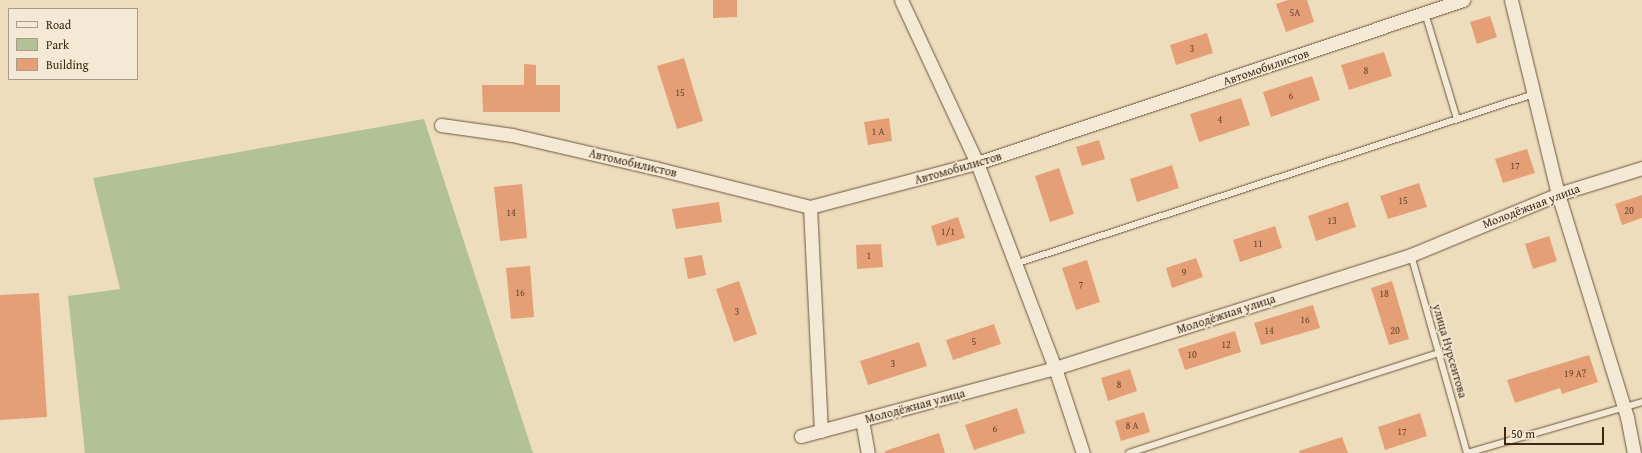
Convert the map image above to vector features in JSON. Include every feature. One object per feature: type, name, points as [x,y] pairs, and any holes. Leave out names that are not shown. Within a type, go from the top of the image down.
[{"type":"street","points":[[901,0],[977,163],[1055,368],[1083,453]]},
{"type":"street","name":"Автомобилистов","points":[[441,125],[512,135],[655,168],[810,208],[977,163],[1463,0]]},
{"type":"street","points":[[1511,0],[1558,194],[1624,408],[1634,453]]},
{"type":"street","name":"Молодёжная улица","points":[[801,436],[1055,368],[1412,255],[1558,194],[1642,168]]},
{"type":"street","points":[[810,208],[822,431]]},
{"type":"street","points":[[862,420],[868,453]]},
{"type":"lane","points":[[1425,13],[1457,119]]},
{"type":"lane","points":[[1015,264],[1534,94]]},
{"type":"lane","name":"улица Нурсеитова","points":[[1412,255],[1467,453],[1642,402]]},
{"type":"lane","points":[[1129,453],[1439,353]]},
{"type":"green space","points":[[424,119],[533,453],[85,453],[68,296],[120,289],[93,178]]},
{"type":"building","points":[[713,0],[737,0],[737,17],[713,18]]},
{"type":"building","points":[[1288,0],[1307,0],[1314,22],[1286,32],[1276,4]]},
{"type":"building","points":[[1490,16],[1497,37],[1477,44],[1470,22]]},
{"type":"building","points":[[1207,33],[1213,53],[1176,65],[1170,45]]},
{"type":"building","points":[[1384,52],[1392,76],[1349,90],[1341,65]]},
{"type":"building","points":[[684,58],[703,121],[677,129],[657,66]]},
{"type":"building","points":[[524,64],[536,65],[536,85],[560,85],[560,112],[483,112],[482,85],[524,85]]},
{"type":"building","points":[[1312,76],[1320,100],[1271,117],[1263,92]]},
{"type":"building","points":[[1241,98],[1250,125],[1199,142],[1190,114]]},
{"type":"building","points":[[889,118],[892,141],[868,145],[864,122]]},
{"type":"building","points":[[1099,140],[1105,159],[1082,166],[1076,147]]},
{"type":"building","points":[[1527,149],[1535,173],[1503,183],[1495,159]]},
{"type":"building","points":[[1172,165],[1179,188],[1137,202],[1130,179]]},
{"type":"building","points":[[1059,168],[1074,214],[1050,222],[1035,176]]},
{"type":"building","points":[[1419,183],[1427,207],[1388,219],[1380,196]]},
{"type":"building","points":[[522,184],[527,238],[500,241],[494,187]]},
{"type":"building","points":[[1642,195],[1642,218],[1622,225],[1615,204]]},
{"type":"building","points":[[719,202],[722,222],[676,229],[672,209]]},
{"type":"building","points":[[1348,202],[1356,227],[1316,241],[1308,216]]},
{"type":"building","points":[[958,217],[965,238],[937,246],[931,226]]},
{"type":"building","points":[[1275,226],[1282,248],[1240,262],[1233,240]]},
{"type":"building","points":[[1549,236],[1557,261],[1533,269],[1525,244]]},
{"type":"building","points":[[881,244],[883,267],[857,269],[856,245]]},
{"type":"building","points":[[702,255],[706,275],[688,279],[684,258]]},
{"type":"building","points":[[1196,258],[1203,277],[1172,288],[1166,268]]},
{"type":"building","points":[[1087,260],[1100,302],[1076,310],[1062,268]]},
{"type":"building","points":[[530,266],[534,317],[511,319],[506,268]]},
{"type":"building","points":[[739,281],[757,334],[734,342],[716,289]]},
{"type":"building","points":[[1392,281],[1409,339],[1389,345],[1371,288]]},
{"type":"building","points":[[39,293],[47,417],[0,420],[0,295]]},
{"type":"building","points":[[1313,305],[1320,328],[1261,345],[1254,323]]},
{"type":"building","points":[[994,324],[1001,344],[953,360],[946,340]]},
{"type":"building","points":[[1235,331],[1241,352],[1185,370],[1178,349]]},
{"type":"building","points":[[919,342],[927,366],[868,385],[860,361]]},
{"type":"building","points":[[1589,355],[1598,382],[1562,394],[1560,388],[1515,403],[1507,380]]},
{"type":"building","points":[[1130,369],[1137,391],[1108,401],[1101,378]]},
{"type":"building","points":[[1017,408],[1025,433],[974,450],[965,425]]},
{"type":"building","points":[[1144,412],[1150,432],[1121,441],[1115,421]]},
{"type":"building","points":[[1420,413],[1427,436],[1385,450],[1378,427]]},
{"type":"building","points":[[939,433],[945,453],[885,453],[885,451]]},
{"type":"building","points":[[1342,437],[1348,453],[1300,453],[1299,451]]}]
